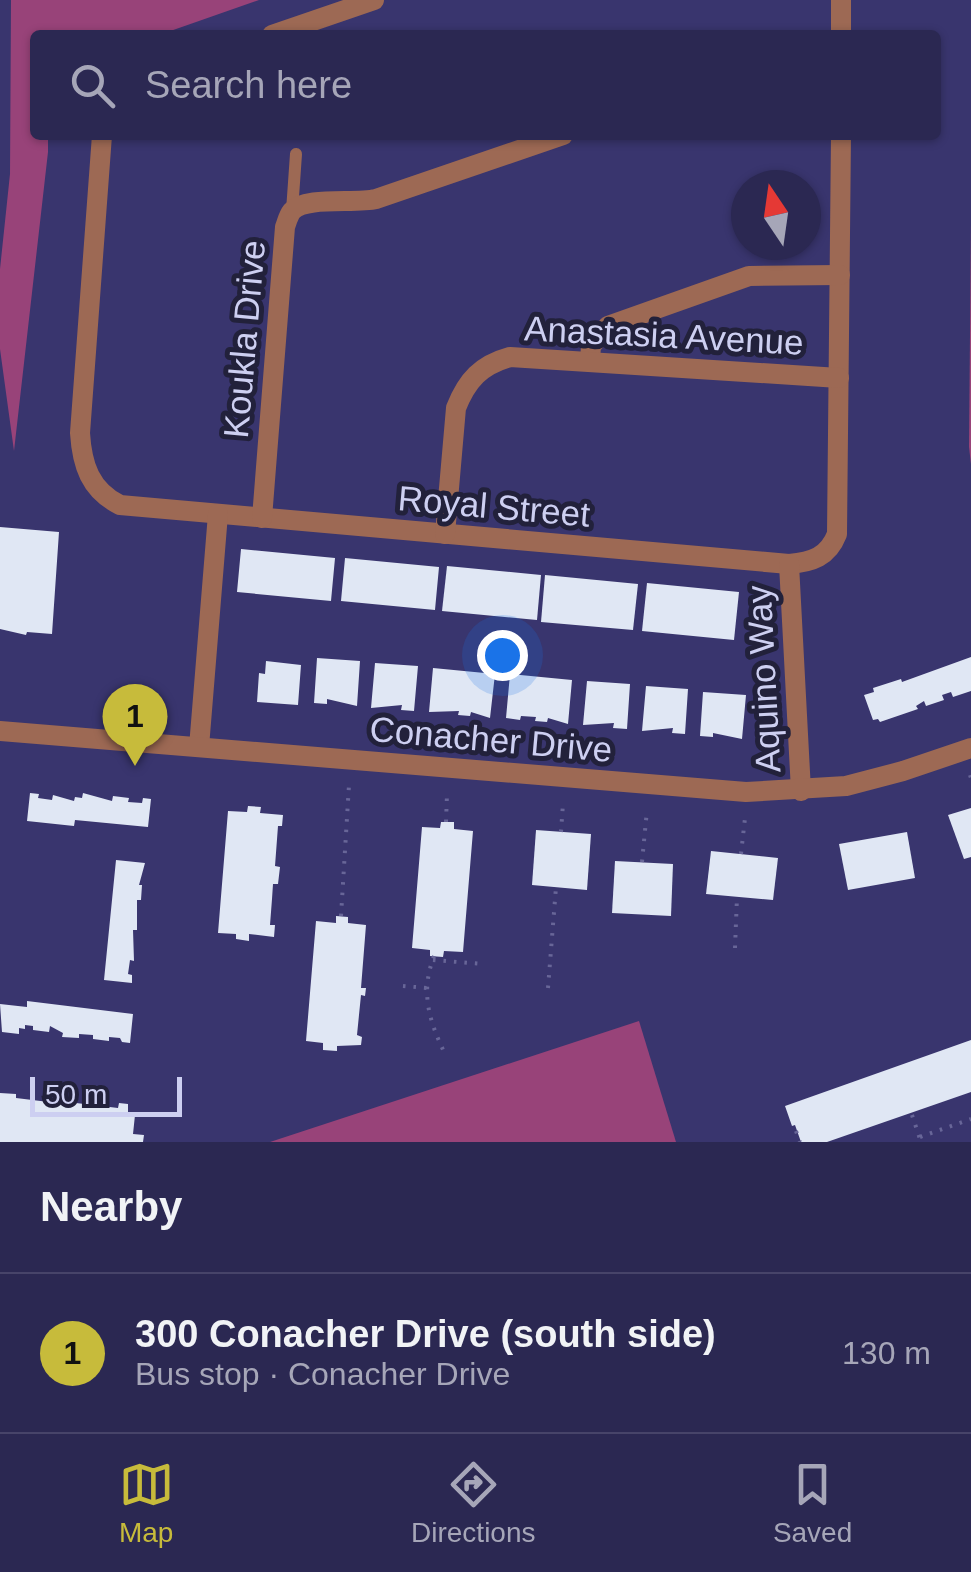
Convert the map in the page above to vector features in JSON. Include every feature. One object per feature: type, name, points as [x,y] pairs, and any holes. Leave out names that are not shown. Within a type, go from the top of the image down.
[{"type":"street","points":[[287,30],[374,0]]},
{"type":"street","points":[[841,0],[841,30]]},
{"type":"street","name":"Royal Street","points":[[102,140],[80,434],[85,468],[104,497],[120,505],[789,564],[821,557],[832,548],[837,534],[841,140]]},
{"type":"street","name":"Koukla Drive","points":[[262,518],[285,227],[292,211],[308,202],[358,203],[376,199],[548,140]]},
{"type":"street","points":[[590,360],[592,346],[608,326],[749,276],[840,274]]},
{"type":"street","name":"Anastasia Avenue","points":[[445,534],[456,408],[474,375],[491,362],[510,357],[590,360],[840,378]]},
{"type":"street","points":[[199,747],[218,514]]},
{"type":"street","name":"Aquino Way","points":[[789,564],[801,791]]},
{"type":"street","name":"Conacher Drive","points":[[0,731],[716,790],[801,791],[865,781],[971,748]]},
{"type":"lane","points":[[292,211],[296,154]]},
{"type":"path","points":[[341,916],[349,785]]},
{"type":"path","points":[[446,794],[446,822]]},
{"type":"path","points":[[562,832],[563,803]]},
{"type":"path","points":[[642,862],[647,810]]},
{"type":"path","points":[[741,854],[745,818]]},
{"type":"path","points":[[548,988],[556,887]]},
{"type":"path","points":[[734,948],[736,897]]},
{"type":"path","points":[[446,1056],[426,1008],[434,958],[484,964]]},
{"type":"path","points":[[403,986],[427,988]]},
{"type":"path","points":[[912,1115],[920,1140],[971,1119]]},
{"type":"path","points":[[796,1131],[800,1142]]},
{"type":"shaded area","points":[[11,0],[259,0],[173,30],[30,30],[30,140],[48,140],[48,152],[14,451],[0,349],[0,269],[10,174]]},
{"type":"shaded area","points":[[971,223],[971,464],[969,447]]},
{"type":"shaded area","points":[[639,1021],[676,1142],[270,1142]]},
{"type":"building","points":[[0,527],[59,532],[52,634],[26,635],[0,629]]},
{"type":"building","points":[[241,549],[335,558],[331,601],[237,592]]},
{"type":"building","points":[[345,558],[439,567],[435,610],[341,601]]},
{"type":"building","points":[[447,566],[541,575],[537,620],[442,611]]},
{"type":"building","points":[[545,575],[638,584],[633,630],[541,622]]},
{"type":"building","points":[[647,583],[739,592],[734,640],[642,631]]},
{"type":"building","points":[[971,657],[971,691],[953,697],[951,692],[942,695],[944,700],[926,706],[924,701],[916,706],[918,709],[880,722],[873,720],[864,695],[874,692],[873,688],[901,679],[902,682]]},
{"type":"building","points":[[317,658],[360,661],[357,706],[327,699],[327,704],[314,703]]},
{"type":"building","points":[[266,661],[301,665],[298,705],[257,702],[259,673],[265,674]]},
{"type":"building","points":[[375,663],[418,666],[414,711],[401,710],[402,705],[371,708]]},
{"type":"building","points":[[433,668],[495,674],[490,718],[471,712],[470,716],[458,715],[459,711],[429,712]]},
{"type":"building","points":[[510,674],[572,680],[568,724],[548,718],[547,722],[535,721],[536,717],[506,718]]},
{"type":"building","points":[[587,681],[630,684],[627,729],[613,728],[614,723],[583,725]]},
{"type":"building","points":[[646,686],[688,689],[685,734],[672,733],[673,728],[642,731]]},
{"type":"building","points":[[703,692],[746,695],[742,739],[713,733],[713,737],[700,736]]},
{"type":"building","points":[[30,793],[52,800],[53,795],[74,801],[75,797],[82,798],[83,793],[112,801],[113,796],[129,798],[128,802],[151,799],[148,827],[75,820],[74,826],[27,821]]},
{"type":"building","points":[[248,806],[261,807],[260,813],[283,815],[282,826],[278,826],[275,866],[280,867],[278,884],[273,884],[270,925],[275,925],[274,937],[249,934],[249,941],[236,939],[236,934],[218,933],[228,811],[247,812]]},
{"type":"building","points":[[971,808],[971,857],[964,859],[948,815]]},
{"type":"building","points":[[441,822],[454,822],[454,829],[473,831],[463,952],[444,951],[443,957],[430,956],[430,950],[412,948],[422,827],[440,828]]},
{"type":"building","points":[[536,830],[591,834],[587,890],[532,885]]},
{"type":"building","points":[[907,832],[915,878],[848,890],[839,844]]},
{"type":"building","points":[[711,851],[778,858],[773,900],[706,894]]},
{"type":"building","points":[[116,860],[145,863],[139,885],[141,900],[137,900],[137,930],[133,930],[134,961],[130,960],[128,974],[132,975],[132,983],[104,980]]},
{"type":"building","points":[[615,861],[673,864],[671,916],[612,913]]},
{"type":"building","points":[[336,916],[348,917],[348,923],[366,925],[361,988],[366,988],[365,996],[361,995],[357,1035],[362,1037],[361,1045],[337,1046],[337,1051],[323,1050],[323,1043],[306,1041],[316,921],[336,923]]},
{"type":"building","points":[[27,1001],[133,1014],[130,1043],[120,1038],[93,1039],[93,1035],[62,1037],[63,1033],[50,1026],[49,1032],[25,1025],[25,1029],[19,1028],[19,1034],[2,1032],[0,1004],[27,1007]]},
{"type":"building","points":[[971,1040],[971,1092],[827,1142],[801,1142],[795,1125],[792,1126],[785,1106]]},
{"type":"building","points":[[0,1093],[57,1103],[58,1097],[118,1108],[119,1103],[128,1104],[128,1114],[135,1115],[133,1134],[144,1135],[143,1142],[0,1142]]},
{"type":"place","name":"300 Conacher Drive (south side)","points":[[135,766]]}]
